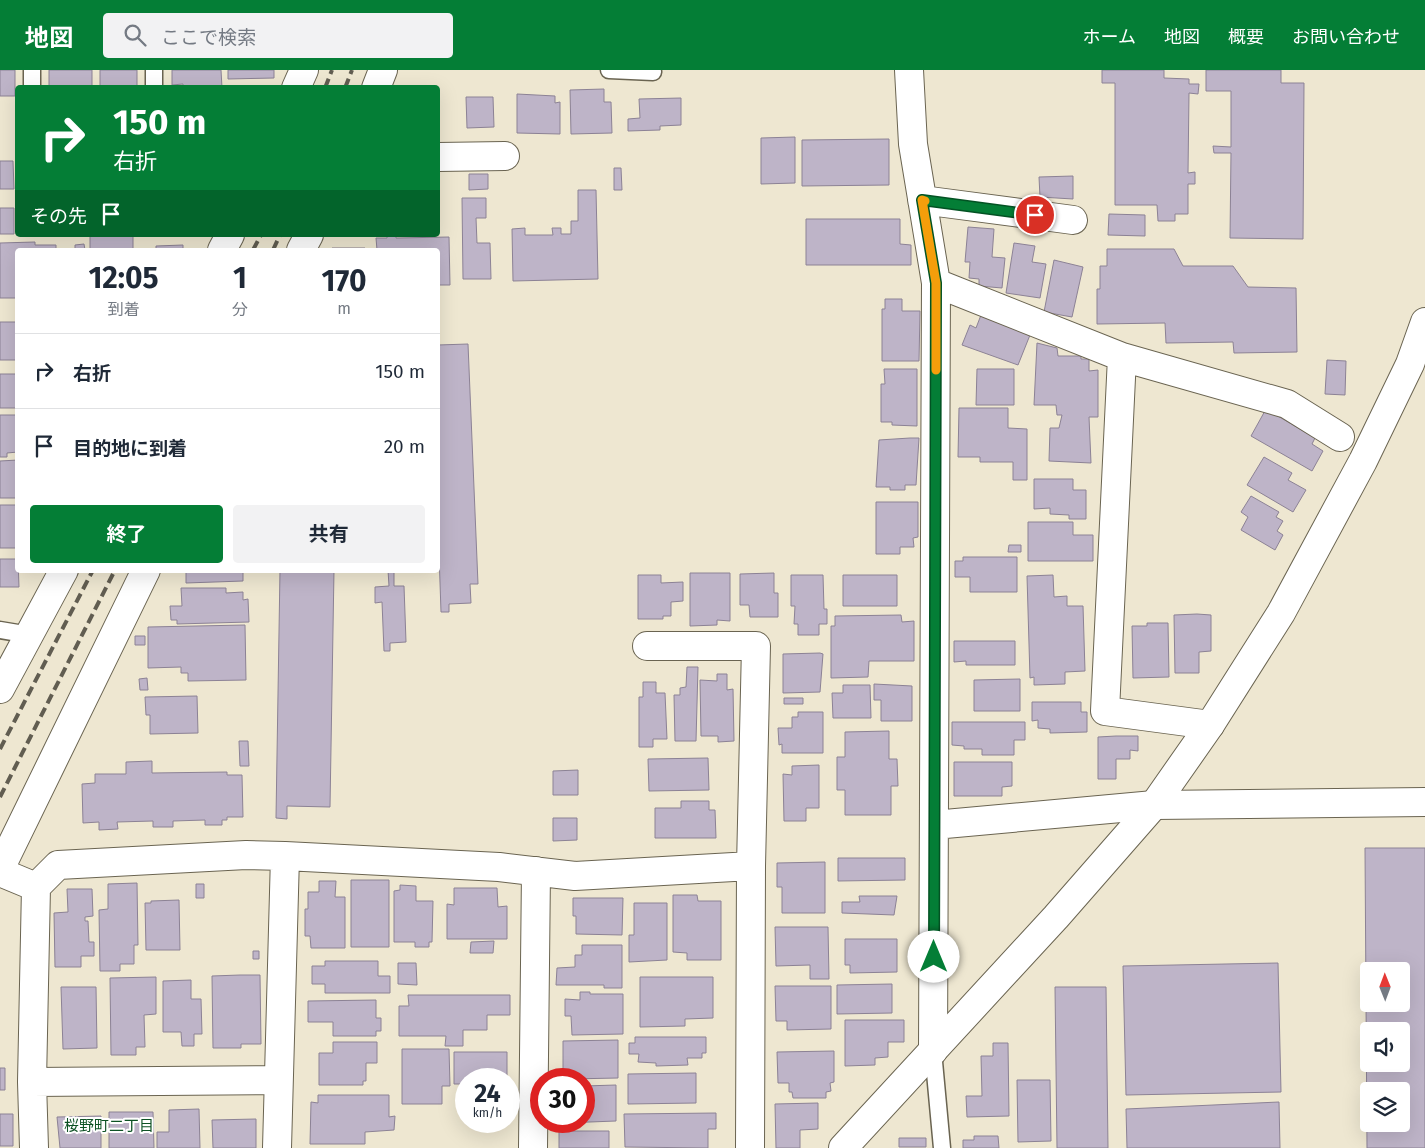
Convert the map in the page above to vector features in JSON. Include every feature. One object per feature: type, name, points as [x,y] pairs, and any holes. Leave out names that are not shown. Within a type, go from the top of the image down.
[{"type":"street","points":[[297,85],[304,70]]},
{"type":"street","points":[[377,85],[383,70]]},
{"type":"street","points":[[909,70],[913,144],[936,283],[934,1051]]},
{"type":"street","points":[[440,157],[505,156]]},
{"type":"street","points":[[922,200],[1073,220]]},
{"type":"street","points":[[936,283],[1122,357],[1287,404],[1340,437]]},
{"type":"street","points":[[843,1148],[934,1051],[1154,804],[1210,725],[1281,613],[1363,461],[1418,367],[1425,322]]},
{"type":"street","points":[[1122,357],[1105,711],[1210,725]]},
{"type":"street","points":[[0,689],[62,573]]},
{"type":"street","points":[[36,887],[0,871],[145,573]]},
{"type":"street","points":[[647,646],[756,646],[751,866],[750,1148]]},
{"type":"street","points":[[934,825],[1154,804],[1425,802]]},
{"type":"street","points":[[34,1148],[32,1082],[36,887],[58,864],[246,854],[536,871],[575,876],[751,866]]},
{"type":"street","points":[[277,1148],[285,856]]},
{"type":"street","points":[[533,1148],[536,871]]},
{"type":"street","points":[[32,1082],[278,1080]]},
{"type":"lane","points":[[32,70],[32,85]]},
{"type":"lane","points":[[154,70],[154,85]]},
{"type":"lane","points":[[609,70],[653,72]]},
{"type":"lane","points":[[0,630],[30,635]]},
{"type":"lane","points":[[934,1051],[942,1148]]},
{"type":"building","points":[[0,70],[15,70],[15,96],[0,96]]},
{"type":"building","points":[[49,70],[92,70],[92,85],[49,85]]},
{"type":"building","points":[[100,70],[137,70],[137,85],[100,85]]},
{"type":"building","points":[[172,70],[221,70],[222,85],[172,85]]},
{"type":"building","points":[[228,70],[274,70],[274,78],[228,79]]},
{"type":"building","points":[[1102,70],[1164,70],[1164,78],[1189,79],[1189,84],[1199,84],[1198,94],[1189,93],[1188,173],[1195,172],[1195,184],[1188,184],[1188,214],[1175,214],[1175,221],[1158,221],[1157,205],[1115,205],[1115,83],[1102,83]]},
{"type":"building","points":[[1206,70],[1281,70],[1281,83],[1304,83],[1303,239],[1230,238],[1231,153],[1214,153],[1213,146],[1231,147],[1231,91],[1206,91]]},
{"type":"building","points":[[604,89],[604,102],[611,102],[612,133],[571,134],[570,90]]},
{"type":"building","points":[[517,94],[555,96],[555,103],[560,102],[560,134],[517,133]]},
{"type":"building","points":[[466,97],[493,97],[494,127],[467,128]]},
{"type":"building","points":[[681,98],[681,125],[660,126],[660,130],[628,131],[628,119],[640,118],[639,99]]},
{"type":"building","points":[[795,137],[795,183],[761,184],[761,138]]},
{"type":"building","points":[[889,139],[889,185],[802,186],[802,140]]},
{"type":"building","points":[[0,161],[13,161],[14,189],[0,189]]},
{"type":"building","points":[[614,168],[621,168],[622,190],[614,190]]},
{"type":"building","points":[[469,174],[488,174],[488,189],[469,190]]},
{"type":"building","points":[[1073,176],[1073,199],[1040,197],[1039,177]]},
{"type":"building","points":[[578,190],[596,190],[598,279],[513,281],[512,229],[525,228],[525,235],[553,235],[552,228],[561,228],[561,234],[571,234],[571,221],[578,221]]},
{"type":"building","points":[[462,198],[486,198],[486,218],[476,218],[477,243],[490,243],[491,279],[463,279]]},
{"type":"building","points":[[0,208],[14,208],[14,234],[0,234]]},
{"type":"building","points":[[1109,214],[1145,215],[1145,236],[1108,235]]},
{"type":"building","points":[[806,219],[900,219],[900,244],[911,245],[911,265],[806,265]]},
{"type":"building","points":[[968,227],[994,229],[992,257],[1005,258],[1002,288],[979,286],[979,279],[969,278],[970,262],[965,262]]},
{"type":"building","points":[[90,237],[133,237],[133,248],[90,248]]},
{"type":"building","points":[[449,237],[450,285],[440,285],[440,248],[377,248],[376,238]]},
{"type":"building","points":[[35,242],[35,245],[56,245],[56,248],[15,248],[15,298],[0,298],[0,243]]},
{"type":"building","points":[[1014,243],[1035,246],[1032,262],[1046,264],[1040,298],[1006,293]]},
{"type":"building","points":[[84,244],[85,248],[75,248],[75,245]]},
{"type":"building","points":[[183,245],[183,248],[156,248],[156,246]]},
{"type":"building","points":[[1107,249],[1174,249],[1183,266],[1233,266],[1248,287],[1296,288],[1297,352],[1234,353],[1233,342],[1166,343],[1165,323],[1097,324],[1097,289],[1100,289],[1100,266],[1107,266]]},
{"type":"building","points":[[1054,260],[1083,267],[1072,317],[1044,312]]},
{"type":"building","points":[[885,299],[902,299],[902,311],[920,311],[919,361],[882,361],[882,309],[885,309]]},
{"type":"building","points":[[981,315],[1030,335],[1018,365],[962,345],[970,325],[976,328]]},
{"type":"building","points":[[0,322],[15,322],[15,360],[0,360]]},
{"type":"building","points":[[1037,343],[1057,348],[1058,356],[1081,356],[1081,359],[1089,359],[1089,371],[1098,370],[1098,417],[1089,417],[1091,463],[1049,461],[1050,428],[1059,428],[1062,415],[1057,415],[1056,405],[1034,405]]},
{"type":"building","points":[[468,344],[478,584],[470,584],[471,603],[449,604],[449,612],[441,612],[440,345]]},
{"type":"building","points":[[1327,360],[1346,361],[1345,395],[1325,394]]},
{"type":"building","points":[[884,369],[917,369],[917,426],[892,425],[892,422],[881,422],[881,384],[885,384]]},
{"type":"building","points":[[977,369],[1014,369],[1014,405],[976,405]]},
{"type":"building","points":[[0,374],[15,374],[15,408],[0,408]]},
{"type":"building","points":[[959,408],[1008,408],[1008,428],[1027,429],[1027,480],[1013,480],[1013,462],[980,462],[980,457],[958,457]]},
{"type":"building","points":[[1266,409],[1315,438],[1312,444],[1323,451],[1312,471],[1251,436]]},
{"type":"building","points":[[0,415],[15,415],[15,452],[7,453],[7,457],[0,457]]},
{"type":"building","points":[[919,438],[916,485],[905,485],[905,490],[890,490],[890,487],[876,487],[879,440]]},
{"type":"building","points":[[1264,457],[1292,473],[1288,480],[1306,490],[1293,512],[1247,485]]},
{"type":"building","points":[[15,460],[15,498],[0,498],[0,461]]},
{"type":"building","points":[[1034,479],[1073,479],[1073,490],[1086,490],[1086,519],[1069,519],[1069,515],[1050,514],[1050,508],[1034,509]]},
{"type":"building","points":[[1251,496],[1279,512],[1276,517],[1283,521],[1277,531],[1283,535],[1275,550],[1241,530],[1248,517],[1241,512]]},
{"type":"building","points":[[876,502],[918,502],[918,537],[913,538],[914,547],[900,547],[900,554],[876,554]]},
{"type":"building","points":[[0,505],[15,505],[15,548],[0,548]]},
{"type":"building","points":[[1028,522],[1073,522],[1073,535],[1093,535],[1093,561],[1028,561]]},
{"type":"building","points":[[1009,545],[1021,545],[1021,552],[1008,552]]},
{"type":"building","points":[[963,557],[1017,557],[1017,592],[970,592],[970,577],[955,577],[955,561],[963,561]]},
{"type":"building","points":[[0,559],[15,559],[15,573],[18,573],[19,587],[0,587]]},
{"type":"building","points":[[186,573],[243,573],[243,581],[186,583]]},
{"type":"building","points":[[280,573],[334,573],[330,807],[287,806],[287,819],[276,818]]},
{"type":"building","points":[[388,573],[394,573],[394,586],[404,586],[406,642],[390,643],[390,651],[384,651],[382,602],[375,603],[375,587],[389,586]]},
{"type":"building","points":[[690,573],[730,573],[730,621],[717,620],[717,625],[690,626]]},
{"type":"building","points":[[774,573],[774,593],[778,593],[778,617],[750,617],[749,605],[740,605],[740,574]]},
{"type":"building","points":[[638,575],[661,575],[661,583],[683,582],[683,601],[671,602],[671,616],[663,616],[663,619],[638,619]]},
{"type":"building","points":[[791,575],[823,575],[824,609],[827,609],[827,624],[819,624],[819,635],[798,635],[798,624],[794,624],[795,606],[791,606]]},
{"type":"building","points":[[843,575],[897,575],[897,606],[843,606]]},
{"type":"building","points":[[1053,575],[1054,597],[1067,596],[1067,606],[1083,606],[1085,671],[1065,672],[1065,684],[1034,685],[1034,677],[1030,678],[1027,576]]},
{"type":"building","points":[[181,588],[226,588],[226,593],[243,592],[243,600],[248,599],[249,622],[177,624],[177,620],[171,620],[170,606],[182,606]]},
{"type":"building","points":[[901,615],[902,622],[914,621],[914,661],[869,661],[868,677],[831,678],[831,626],[835,626],[835,616]]},
{"type":"building","points":[[1174,615],[1211,615],[1211,651],[1199,652],[1199,673],[1175,673]]},
{"type":"building","points":[[1147,623],[1168,623],[1169,677],[1133,678],[1132,626],[1147,626]]},
{"type":"building","points":[[245,625],[246,680],[188,681],[188,673],[181,673],[181,667],[148,668],[148,627]]},
{"type":"building","points":[[135,636],[145,636],[145,645],[135,645]]},
{"type":"building","points":[[954,641],[1015,641],[1015,665],[966,665],[966,661],[954,662]]},
{"type":"building","points":[[783,654],[823,654],[820,692],[783,693]]},
{"type":"building","points":[[687,667],[698,667],[696,741],[675,741],[674,695],[680,695],[680,688],[686,687]]},
{"type":"building","points":[[717,674],[727,674],[727,690],[733,689],[734,741],[718,742],[718,736],[701,736],[700,680],[717,681]]},
{"type":"building","points":[[147,678],[148,690],[140,690],[139,679]]},
{"type":"building","points":[[1020,679],[1020,711],[974,711],[974,680]]},
{"type":"building","points":[[643,682],[656,682],[656,693],[665,693],[667,739],[653,739],[653,747],[639,747],[639,697],[643,697]]},
{"type":"building","points":[[874,684],[912,686],[912,721],[881,721],[881,700],[874,700]]},
{"type":"building","points":[[843,685],[870,685],[871,718],[833,718],[832,693],[843,693]]},
{"type":"building","points":[[197,696],[198,733],[150,734],[150,715],[146,715],[145,697]]},
{"type":"building","points":[[784,698],[803,698],[803,704],[784,704]]},
{"type":"building","points":[[1032,702],[1081,702],[1081,712],[1087,712],[1087,732],[1050,733],[1050,729],[1038,728],[1038,720],[1032,721]]},
{"type":"building","points":[[798,712],[823,712],[823,753],[782,753],[782,744],[779,745],[778,728],[792,728],[792,717],[798,717]]},
{"type":"building","points":[[952,722],[1025,722],[1025,740],[1014,740],[1014,755],[982,755],[982,749],[964,749],[964,746],[952,745]]},
{"type":"building","points":[[889,731],[889,759],[897,759],[898,786],[891,786],[891,815],[845,815],[845,790],[837,790],[837,757],[845,757],[845,732]]},
{"type":"building","points":[[1138,736],[1138,751],[1130,750],[1130,759],[1116,759],[1116,779],[1098,779],[1098,737]]},
{"type":"building","points":[[239,741],[248,741],[249,766],[240,766]]},
{"type":"building","points":[[708,758],[709,790],[649,791],[648,759]]},
{"type":"building","points":[[152,761],[152,773],[227,772],[227,775],[242,775],[243,817],[227,817],[227,820],[222,820],[222,825],[205,825],[205,820],[173,821],[173,827],[153,827],[153,821],[117,822],[118,829],[99,830],[99,822],[83,823],[82,784],[95,783],[95,774],[126,774],[126,762]]},
{"type":"building","points":[[954,762],[1012,762],[1012,786],[1002,787],[1002,796],[954,796]]},
{"type":"building","points":[[819,765],[819,808],[806,808],[806,821],[784,821],[783,774],[792,775],[792,766]]},
{"type":"building","points":[[578,770],[578,795],[553,795],[553,771]]},
{"type":"building","points":[[681,801],[709,801],[709,810],[715,810],[716,838],[655,838],[655,808],[681,808]]},
{"type":"building","points":[[553,818],[577,818],[577,840],[553,841]]},
{"type":"building","points":[[1365,848],[1425,848],[1425,1148],[1367,1148],[1367,1132],[1410,1132],[1410,1082],[1367,1082],[1366,1072],[1410,1072],[1410,1022],[1366,1022],[1366,1012],[1410,1012],[1410,962],[1366,962]]},
{"type":"building","points":[[838,858],[905,858],[905,880],[838,881]]},
{"type":"building","points":[[825,862],[825,913],[782,913],[782,887],[777,887],[777,863]]},
{"type":"building","points":[[351,880],[389,880],[389,947],[351,947]]},
{"type":"building","points":[[319,881],[336,881],[335,897],[345,897],[345,948],[311,948],[310,936],[305,936],[305,909],[308,909],[308,892],[319,892]]},
{"type":"building","points":[[137,883],[138,945],[134,945],[134,964],[120,964],[120,971],[100,971],[99,910],[108,909],[108,884]]},
{"type":"building","points":[[196,884],[204,884],[204,898],[196,898]]},
{"type":"building","points":[[400,885],[416,886],[416,901],[433,901],[432,942],[429,942],[429,947],[415,947],[415,942],[394,942],[394,891],[400,890]]},
{"type":"building","points":[[454,888],[497,888],[498,907],[507,906],[507,939],[447,939],[447,904],[454,905]]},
{"type":"building","points":[[67,889],[92,889],[93,916],[85,917],[85,921],[88,921],[89,942],[94,942],[94,956],[81,956],[81,967],[55,967],[54,913],[68,912]]},
{"type":"building","points":[[673,895],[697,895],[698,901],[721,901],[721,960],[687,960],[687,953],[673,952]]},
{"type":"building","points":[[859,896],[897,896],[894,915],[842,913],[842,902],[860,902]]},
{"type":"building","points":[[573,898],[623,898],[622,935],[576,934]]},
{"type":"building","points":[[179,900],[180,950],[146,950],[145,903]]},
{"type":"building","points":[[634,903],[667,903],[667,960],[629,962],[629,935],[634,935]]},
{"type":"building","points":[[775,927],[828,927],[829,979],[810,979],[810,965],[776,966]]},
{"type":"building","points":[[845,939],[897,939],[897,972],[850,973],[850,965],[845,965]]},
{"type":"building","points":[[494,941],[493,953],[470,953],[471,942]]},
{"type":"building","points":[[582,945],[622,945],[622,988],[604,988],[604,985],[556,985],[557,968],[575,967],[575,955],[582,955]]},
{"type":"building","points":[[253,951],[259,951],[259,959],[253,959]]},
{"type":"building","points":[[325,961],[378,961],[378,976],[390,976],[390,993],[325,993],[325,984],[312,984],[312,966],[325,966]]},
{"type":"building","points":[[398,963],[416,963],[417,985],[398,984]]},
{"type":"building","points":[[1278,963],[1281,1092],[1126,1095],[1123,966]]},
{"type":"building","points":[[260,975],[261,1044],[241,1044],[241,1048],[213,1048],[212,976]]},
{"type":"building","points":[[156,977],[156,1014],[144,1015],[145,1047],[136,1047],[136,1055],[111,1055],[110,978]]},
{"type":"building","points":[[640,977],[713,977],[713,1018],[685,1019],[685,1026],[640,1027]]},
{"type":"building","points":[[191,980],[191,999],[201,999],[202,1034],[194,1034],[194,1046],[182,1046],[181,1032],[163,1032],[163,981]]},
{"type":"building","points":[[892,984],[892,1013],[837,1014],[837,985]]},
{"type":"building","points":[[775,986],[831,986],[831,1029],[787,1030],[787,1021],[776,1021]]},
{"type":"building","points":[[61,987],[96,987],[97,1048],[63,1049]]},
{"type":"building","points":[[1055,987],[1106,987],[1108,1148],[1057,1148]]},
{"type":"building","points":[[580,992],[590,992],[590,994],[623,994],[623,1034],[572,1035],[571,1016],[565,1016],[565,999],[580,1000]]},
{"type":"building","points":[[408,995],[510,995],[510,1015],[487,1015],[487,1030],[463,1030],[463,1046],[445,1046],[446,1036],[399,1036],[399,1006],[409,1006]]},
{"type":"building","points":[[376,1000],[376,1018],[381,1018],[381,1031],[376,1031],[376,1036],[333,1036],[333,1022],[308,1022],[308,1001]]},
{"type":"building","points":[[845,1020],[904,1020],[904,1042],[888,1042],[888,1057],[875,1058],[875,1065],[845,1066]]},
{"type":"building","points":[[635,1037],[706,1037],[706,1053],[702,1053],[702,1058],[687,1058],[688,1065],[656,1066],[656,1063],[638,1062],[639,1054],[629,1054],[629,1043],[635,1043]]},
{"type":"building","points":[[618,1040],[618,1078],[595,1078],[595,1068],[563,1068],[563,1041]]},
{"type":"building","points":[[333,1042],[377,1042],[377,1063],[366,1063],[366,1081],[363,1081],[363,1085],[319,1085],[319,1053],[333,1053]]},
{"type":"building","points":[[993,1043],[1008,1043],[1009,1116],[967,1117],[966,1096],[982,1096],[981,1056],[993,1056]]},
{"type":"building","points":[[402,1049],[449,1049],[450,1086],[442,1086],[442,1104],[402,1104]]},
{"type":"building","points":[[834,1051],[834,1082],[830,1083],[831,1091],[826,1092],[826,1098],[793,1098],[792,1092],[789,1092],[789,1083],[778,1083],[777,1052]]},
{"type":"building","points":[[454,1052],[507,1052],[507,1068],[455,1068],[454,1084]]},
{"type":"building","points":[[0,1068],[5,1068],[5,1090],[0,1090]]},
{"type":"building","points":[[696,1073],[696,1103],[628,1104],[628,1074]]},
{"type":"building","points":[[1017,1080],[1050,1080],[1051,1141],[1018,1142]]},
{"type":"building","points":[[616,1085],[616,1121],[595,1122],[595,1086]]},
{"type":"building","points":[[318,1095],[389,1095],[389,1117],[395,1116],[394,1130],[365,1132],[365,1144],[310,1144],[311,1102],[318,1103]]},
{"type":"building","points":[[1279,1102],[1280,1148],[1127,1148],[1126,1109]]},
{"type":"building","points":[[818,1103],[818,1129],[800,1130],[800,1148],[776,1148],[775,1104]]},
{"type":"building","points":[[199,1109],[200,1148],[157,1148],[157,1132],[169,1132],[169,1110]]},
{"type":"building","points":[[109,1112],[153,1112],[154,1148],[109,1148]]},
{"type":"building","points":[[716,1113],[716,1129],[708,1129],[708,1148],[625,1147],[624,1114]]},
{"type":"building","points":[[0,1114],[13,1114],[13,1146],[0,1146]]},
{"type":"building","points":[[101,1116],[101,1148],[60,1148],[57,1117]]},
{"type":"building","points":[[256,1119],[256,1148],[213,1148],[212,1120]]},
{"type":"building","points":[[609,1131],[609,1148],[559,1148],[559,1133]]},
{"type":"building","points":[[974,1136],[998,1136],[999,1148],[963,1148],[963,1140],[974,1140]]},
{"type":"building","points":[[899,1138],[926,1138],[926,1147],[899,1147]]},
{"type":"railway","points":[[326,85],[332,70]]},
{"type":"railway","points":[[346,85],[352,70]]},
{"type":"railway","points":[[254,248],[260,237]]},
{"type":"railway","points":[[274,248],[279,237]]},
{"type":"railway","points":[[0,749],[91,573]]},
{"type":"railway","points":[[0,797],[113,573]]},
{"type":"slow traffic","points":[[925,201],[922,200],[936,283],[936,370]]},
{"type":"district","name":"桜野町二丁目","points":[[109,1126]]},
{"type":"route","points":[[934,957],[936,283],[922,200],[1035,215]]}]
